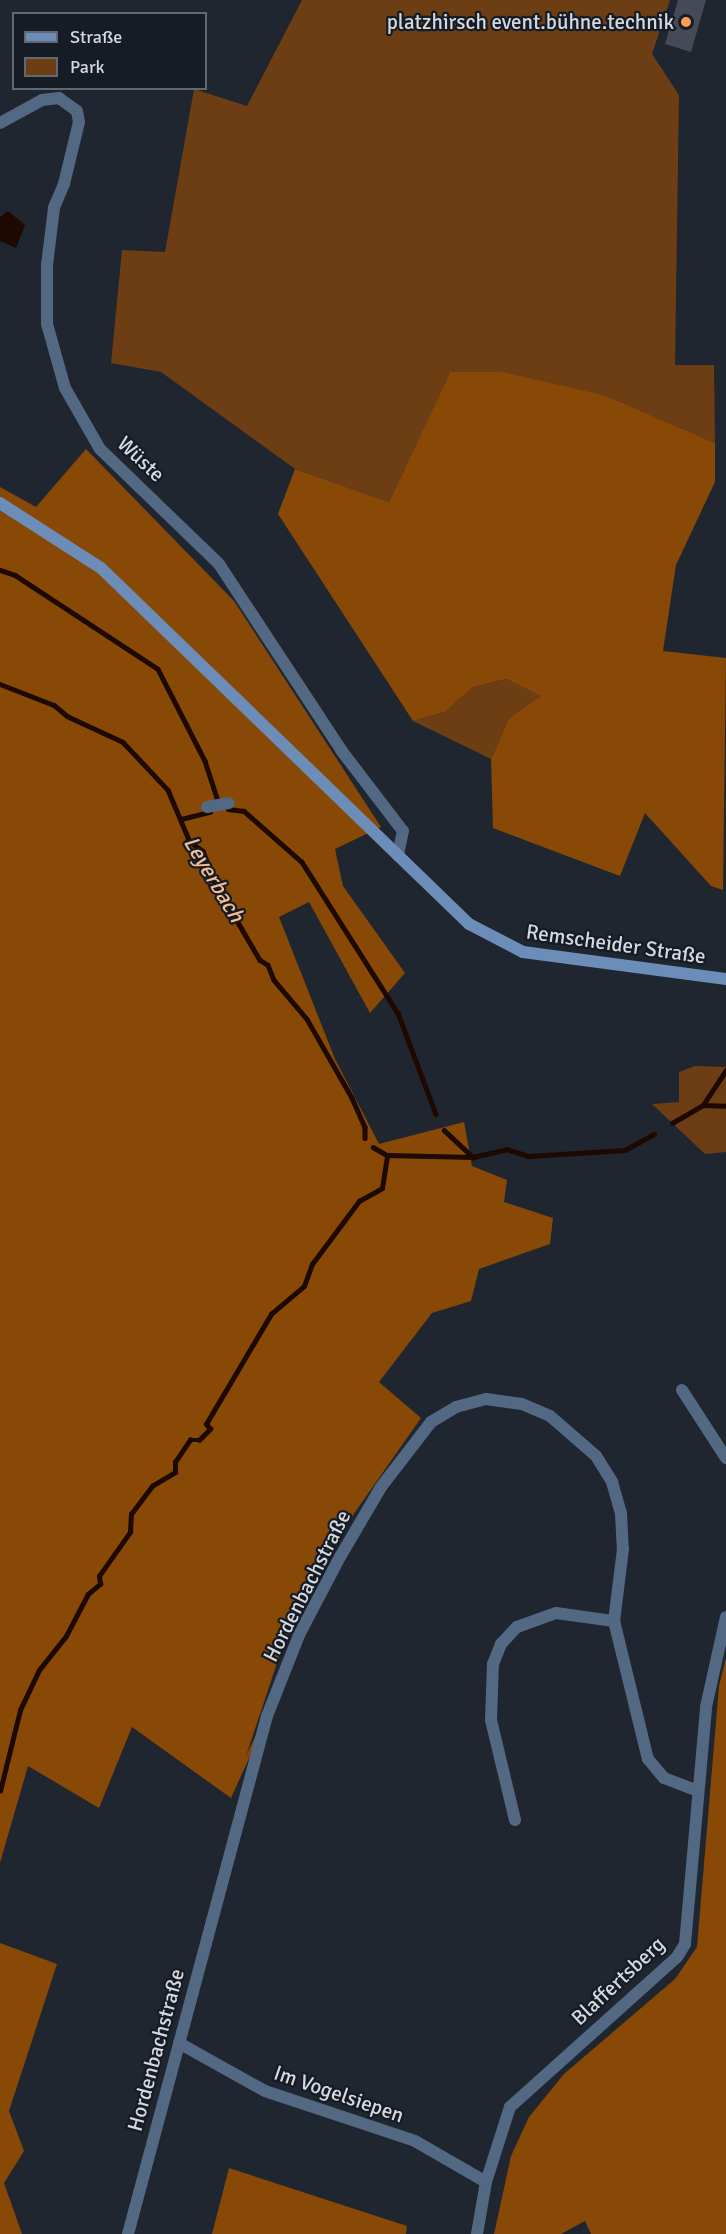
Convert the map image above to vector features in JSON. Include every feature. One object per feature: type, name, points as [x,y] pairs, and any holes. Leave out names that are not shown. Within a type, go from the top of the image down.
[{"type":"main road","name":"Remscheider Straße","points":[[0,503],[101,568],[469,924],[523,952],[726,980]]},
{"type":"street","name":"Wüste","points":[[0,123],[42,100],[59,98],[77,111],[79,122],[64,184],[54,208],[47,265],[47,324],[65,388],[105,455],[219,564],[341,750],[403,831],[398,855]]},
{"type":"street","points":[[207,807],[229,803]]},
{"type":"street","points":[[682,1390],[726,1458]]},
{"type":"street","name":"Hordenbachstraße","points":[[128,2234],[267,1716],[299,1635],[381,1487],[431,1422],[456,1407],[486,1398],[522,1404],[550,1416],[596,1455],[612,1482],[621,1514],[623,1549],[614,1621],[648,1759],[664,1778],[696,1790]]},
{"type":"street","points":[[515,1820],[490,1720],[493,1664],[501,1644],[517,1627],[556,1613],[614,1621]]},
{"type":"street","name":"Blaffertsberg","points":[[477,2234],[486,2182],[510,2107],[677,1957],[685,1944],[696,1790],[706,1707],[726,1617]]},
{"type":"street","name":"Im Vogelsiepen","points":[[179,2043],[265,2091],[415,2142],[486,2182]]},
{"type":"green space","points":[[302,0],[670,0],[652,54],[679,95],[675,365],[714,365],[715,443],[607,396],[450,372],[389,502],[295,469],[161,372],[111,363],[122,250],[165,252],[194,90],[247,106]]},
{"type":"green space","points":[[506,679],[542,696],[509,718],[491,759],[413,721],[445,712],[473,687]]},
{"type":"green space","points":[[695,1066],[726,1067],[726,1152],[705,1154],[652,1104],[679,1102],[679,1072]]},
{"type":"shaded area","points":[[8,211],[25,225],[16,248],[0,241],[0,217]]},
{"type":"shaded area","points":[[450,372],[502,372],[607,396],[715,443],[715,482],[676,565],[663,651],[726,658],[723,890],[711,886],[645,813],[620,876],[493,828],[491,759],[509,718],[541,696],[506,679],[473,687],[445,712],[413,721],[278,514],[295,469],[389,502]]},
{"type":"shaded area","points":[[86,449],[234,601],[381,827],[335,849],[343,886],[405,973],[370,1013],[309,902],[279,917],[335,1059],[379,1144],[464,1122],[472,1166],[507,1180],[504,1202],[553,1218],[550,1244],[479,1269],[471,1301],[432,1313],[379,1382],[421,1418],[332,1545],[282,1648],[246,1756],[340,1557],[231,1798],[132,1727],[99,1808],[28,1766],[0,1863],[0,487],[36,507]]},
{"type":"shaded area","points":[[726,1658],[726,2234],[591,2234],[585,2221],[561,2234],[494,2234],[511,2156],[529,2117],[564,2074],[675,1979],[697,1947],[719,1686]]},
{"type":"shaded area","points":[[0,1943],[57,1964],[9,2111],[24,2151],[4,2183],[22,2234],[0,2234]]},
{"type":"shaded area","points":[[229,2168],[407,2226],[406,2234],[212,2234]]},
{"type":"building","name":"platzhirsch event.bühne.technik","points":[[678,0],[706,0],[691,52],[665,44]]},
{"type":"waterway","name":"Leyerbach","points":[[0,570],[15,575],[158,669],[205,761],[218,801]]},
{"type":"waterway","name":"Leyerbach","points":[[0,684],[54,705],[67,716],[123,742],[168,790],[190,842],[203,851],[215,883],[260,960],[268,965],[274,980],[307,1019],[352,1098],[365,1127],[365,1138]]},
{"type":"waterway","name":"Leyerbach","points":[[228,809],[244,811],[302,862],[398,1013],[436,1114]]},
{"type":"waterway","points":[[181,819],[210,812]]},
{"type":"waterway","points":[[703,1105],[726,1070]]},
{"type":"waterway","name":"Leyerbach","points":[[672,1123],[703,1105],[726,1106]]},
{"type":"waterway","name":"Leyerbach","points":[[444,1130],[473,1157],[507,1149],[529,1156],[625,1150],[654,1134]]},
{"type":"waterway","points":[[373,1147],[387,1155],[473,1157]]},
{"type":"waterway","points":[[0,1791],[20,1710],[39,1670],[66,1636],[88,1594],[100,1584],[99,1576],[130,1532],[131,1514],[152,1486],[175,1472],[175,1462],[190,1440],[199,1440],[210,1429],[206,1424],[271,1314],[304,1286],[312,1264],[359,1201],[382,1188],[387,1155]]},
{"type":"place","name":"platzhirsch event.bühne.technik","points":[[686,22]]}]
